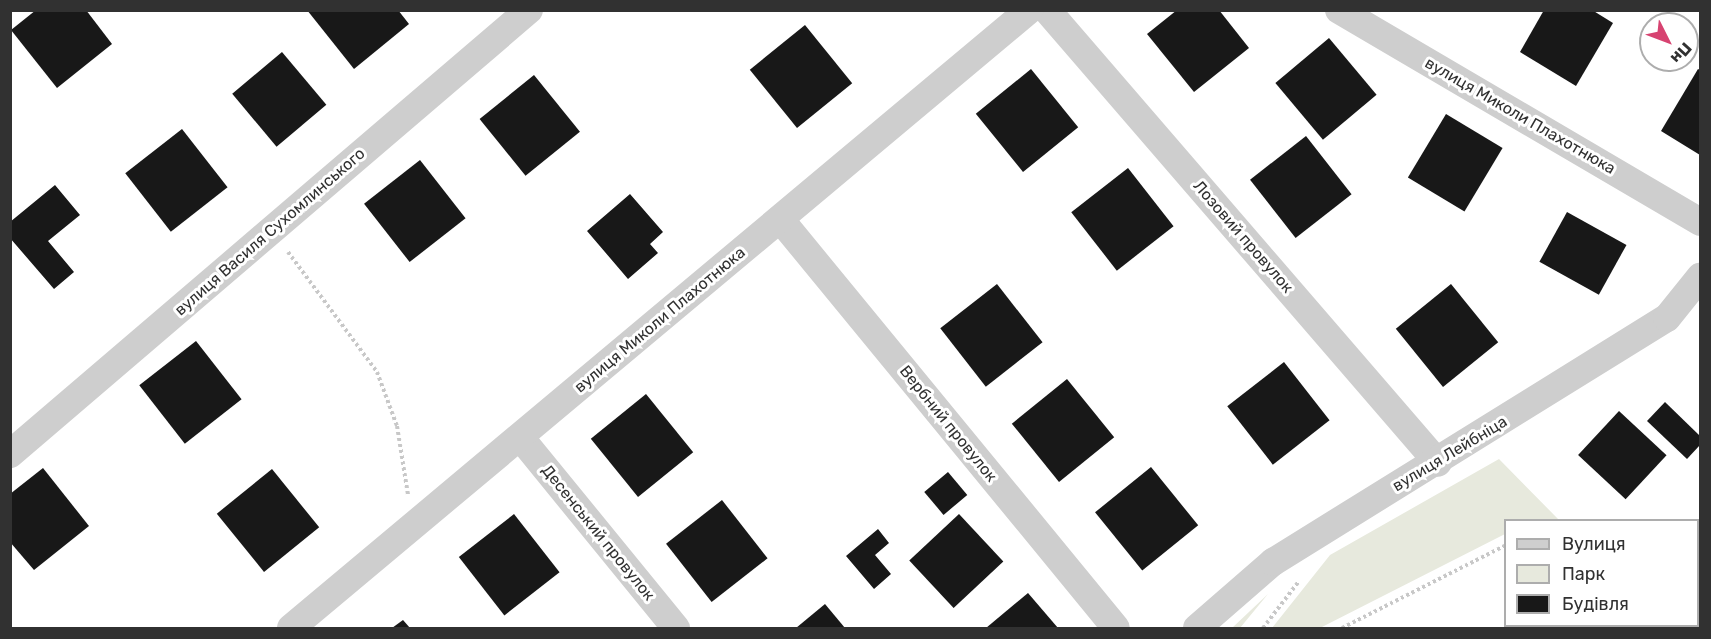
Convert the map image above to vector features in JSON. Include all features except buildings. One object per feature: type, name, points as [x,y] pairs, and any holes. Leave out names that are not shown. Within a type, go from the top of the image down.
[{"type":"street","name":"вулиця Василя Сухомлинського","points":[[10,454],[529,10]]},
{"type":"street","name":"вулиця Миколи Плахотнюка","points":[[291,628],[1029,10]]},
{"type":"street","name":"Лозовий провулок","points":[[1047,10],[1438,463]]},
{"type":"street","name":"вулиця Миколи Плахотнюка","points":[[1339,10],[1701,222]]},
{"type":"street","name":"Вербний провулок","points":[[780,219],[1116,628]]},
{"type":"street","name":"вулиця Лейбніца","points":[[1197,628],[1273,561],[1438,463],[1666,318],[1701,276]]},
{"type":"street","name":"Десенський провулок","points":[[520,437],[676,628]]},
{"type":"path","points":[[275,228],[295,266],[377,372],[397,426],[401,478],[419,521]]},
{"type":"path","points":[[1342,628],[1504,546]]},
{"type":"green space","points":[[1499,459],[1558,519],[1504,519],[1504,535],[1320,628],[1272,628],[1330,555]]},
{"type":"green space","points":[[1268,594],[1240,628],[1232,628]]},
{"type":"green space","points":[[1590,627],[1661,627],[1661,628]]}]
